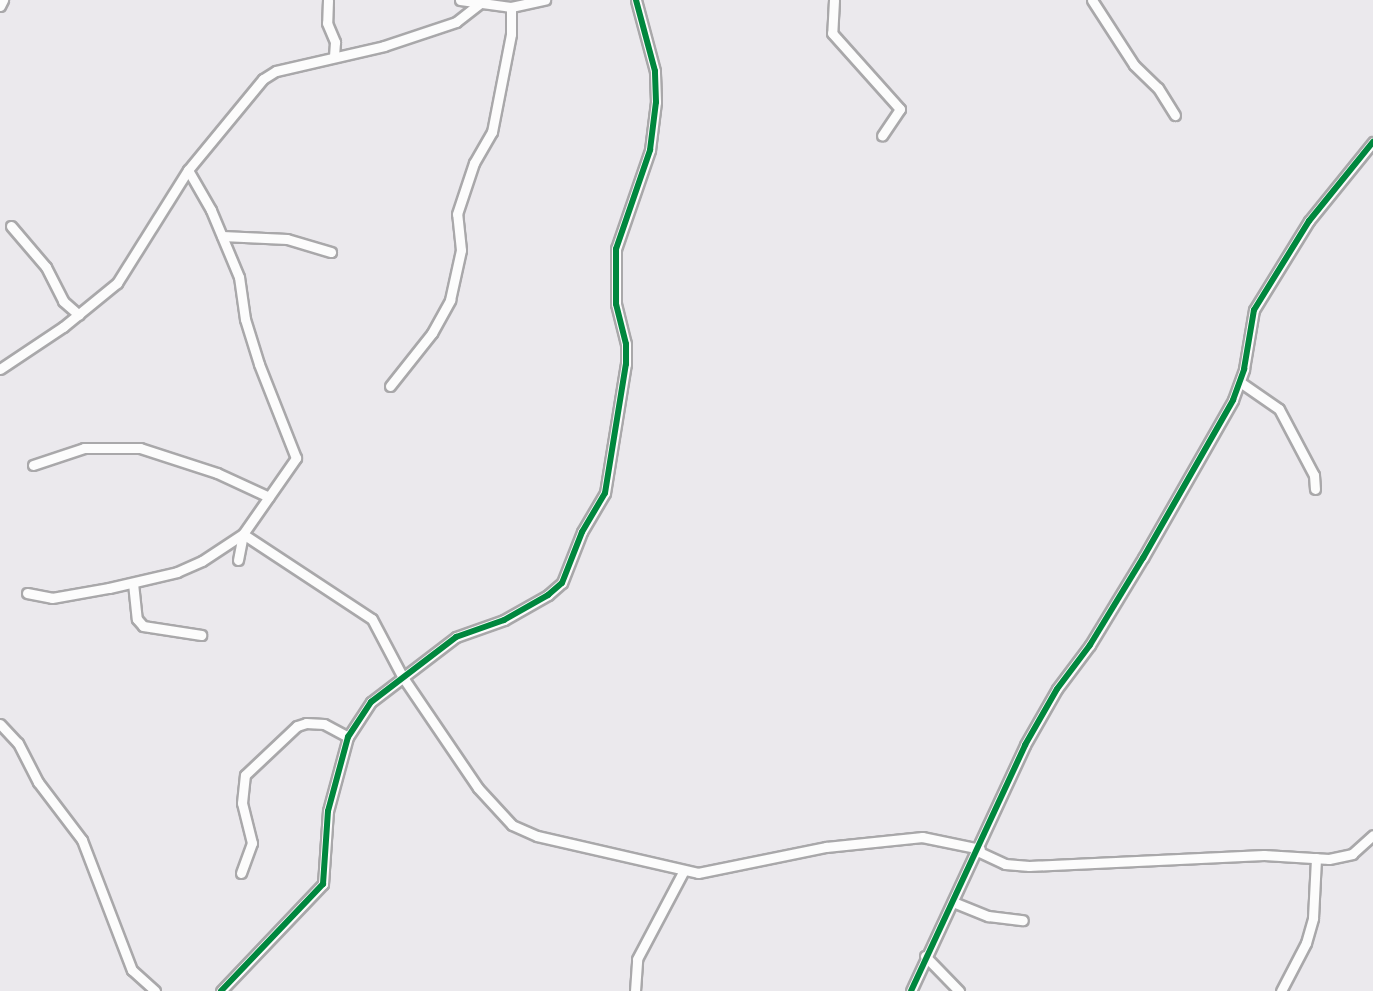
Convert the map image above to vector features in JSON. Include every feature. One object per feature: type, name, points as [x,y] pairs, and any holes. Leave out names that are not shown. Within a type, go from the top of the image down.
[{"type":"street","points":[[0,6],[3,0]]},
{"type":"street","points":[[328,0],[327,23],[335,42],[334,56]]},
{"type":"street","points":[[460,0],[512,7],[545,0]]},
{"type":"street","points":[[221,991],[323,884],[328,811],[348,737],[371,702],[402,676],[456,637],[529,608],[562,583],[582,532],[610,482],[626,364],[626,344],[616,304],[616,249],[650,150],[656,102],[655,71],[636,0]]},
{"type":"street","points":[[834,0],[832,33],[900,109],[882,136]]},
{"type":"street","points":[[1092,0],[1134,65],[1158,88],[1175,115]]},
{"type":"street","points":[[0,369],[79,315],[128,269],[188,170],[263,79],[276,70],[384,46],[456,22],[480,3]]},
{"type":"street","points":[[390,386],[432,333],[450,300],[462,250],[458,214],[474,163],[492,132],[511,34],[512,7]]},
{"type":"street","points":[[911,991],[925,956],[978,850],[1025,745],[1056,689],[1090,645],[1143,558],[1233,400],[1240,382],[1254,310],[1309,221],[1373,142]]},
{"type":"street","points":[[27,593],[52,598],[133,583],[202,561],[243,534],[290,472],[296,452],[269,392],[245,319],[239,277],[222,236],[188,170]]},
{"type":"street","points":[[11,226],[46,267],[63,301],[79,315]]},
{"type":"street","points":[[222,236],[287,239],[331,252]]},
{"type":"street","points":[[1240,382],[1279,409],[1314,475],[1315,489]]},
{"type":"street","points":[[33,465],[84,448],[140,448],[217,473],[269,497]]},
{"type":"street","points":[[243,534],[372,619],[402,676],[478,788],[512,825],[558,842],[683,872],[710,873],[826,847],[922,837],[978,850],[1005,864],[1029,866],[1264,855],[1316,858],[1352,854],[1373,835]]},
{"type":"street","points":[[238,560],[243,534]]},
{"type":"street","points":[[133,583],[137,619],[143,626],[201,635]]},
{"type":"street","points":[[241,873],[252,843],[242,803],[245,775],[297,726],[306,723],[324,724],[348,737]]},
{"type":"street","points":[[0,724],[18,743],[39,782],[82,840],[132,970],[155,991]]},
{"type":"street","points":[[1281,991],[1306,943],[1313,918],[1316,858]]},
{"type":"street","points":[[635,991],[637,958],[683,872]]},
{"type":"street","points":[[953,902],[988,916],[1023,920]]},
{"type":"street","points":[[925,956],[959,991]]},
{"type":"cycle path","points":[[221,991],[323,884],[328,811],[348,737],[371,702],[456,637],[504,620],[548,595],[562,583],[582,532],[605,493],[626,364],[626,344],[616,304],[616,249],[650,150],[656,102],[655,71],[636,0]]},
{"type":"cycle path","points":[[911,991],[1025,745],[1057,689],[1090,645],[1143,558],[1233,400],[1244,369],[1254,310],[1309,221],[1373,142]]}]
